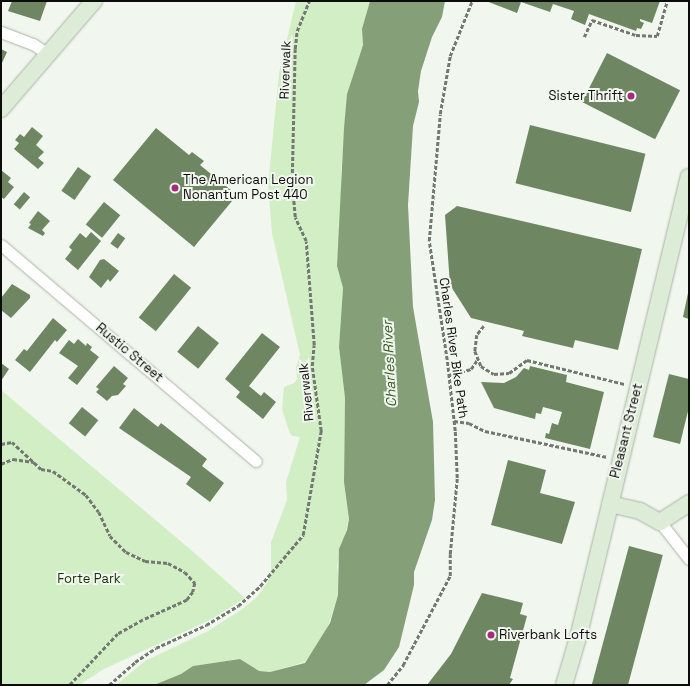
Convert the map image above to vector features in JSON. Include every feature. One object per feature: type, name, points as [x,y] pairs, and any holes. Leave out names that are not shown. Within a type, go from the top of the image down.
[{"type":"street","points":[[1,108],[94,1]]},
{"type":"street","points":[[1,32],[33,44],[48,54]]},
{"type":"street","name":"Pleasant Street","points":[[564,685],[580,634],[689,177]]},
{"type":"street","name":"Rustic Street","points":[[1,245],[256,461]]},
{"type":"street","points":[[660,522],[689,503]]},
{"type":"street","points":[[610,504],[640,511],[660,522],[689,560]]},
{"type":"path","name":"Riverwalk","points":[[109,685],[135,662],[156,648],[206,625],[238,606],[269,576],[304,535],[321,431],[312,366],[314,345],[306,241],[299,230],[293,204],[292,179],[295,49],[297,31],[309,1]]},
{"type":"path","name":"Charles River Bike Path","points":[[387,685],[403,665],[448,584],[457,478],[454,421],[449,375],[429,241],[434,181],[450,56],[472,1]]},
{"type":"path","points":[[584,37],[592,20],[638,35],[657,36],[667,1]]},
{"type":"path","points":[[484,326],[475,342],[477,360],[481,366],[494,374],[509,373],[527,360],[625,384]]},
{"type":"path","points":[[449,375],[471,369],[477,360]]},
{"type":"path","points":[[454,421],[469,423],[485,431],[607,457]]},
{"type":"path","points":[[1,444],[12,442],[41,469],[54,471],[89,499],[99,512],[110,536],[121,548],[145,561],[170,564],[190,576],[195,584],[192,594],[187,600],[143,620],[118,634],[70,685]]},
{"type":"path","points":[[1,464],[12,459],[34,462]]},
{"type":"green space","points":[[296,1],[370,1],[362,29],[363,44],[347,94],[341,174],[342,205],[337,266],[343,288],[339,347],[345,398],[344,482],[349,519],[337,566],[340,582],[338,595],[325,635],[305,662],[270,672],[259,671],[240,659],[193,666],[181,674],[154,685],[116,685],[145,661],[208,631],[241,610],[257,597],[268,581],[271,572],[271,542],[287,500],[286,482],[300,437],[292,436],[282,409],[284,387],[294,383],[297,379],[296,367],[300,355],[272,233],[268,186],[279,73]]},
{"type":"green space","name":"Forte Park","points":[[1,390],[190,549],[245,598],[210,620],[104,669],[79,685],[1,685]]},
{"type":"water","name":"Charles River","points":[[370,1],[445,1],[442,17],[432,37],[421,71],[418,91],[419,102],[413,126],[408,205],[413,307],[433,422],[435,500],[432,520],[414,572],[414,585],[399,647],[384,670],[364,685],[154,685],[181,674],[193,666],[240,659],[259,671],[270,672],[305,663],[330,623],[338,595],[339,549],[347,530],[349,519],[344,482],[345,398],[339,347],[343,288],[337,266],[344,128],[347,94],[363,45],[362,29]]},
{"type":"building","points":[[12,1],[47,1],[40,21],[8,11]]},
{"type":"building","points":[[486,1],[660,1],[652,23],[640,19],[640,21],[644,23],[641,29],[637,28],[636,31],[589,14],[585,25],[571,19],[574,11],[553,4],[550,12],[521,2],[517,13]]},
{"type":"building","points":[[1,49],[7,52],[2,63],[1,63]]},
{"type":"building","name":"Sister Thrift","points":[[607,53],[680,90],[655,139],[582,102]]},
{"type":"building","points":[[530,125],[645,154],[631,212],[515,183]]},
{"type":"building","points":[[32,127],[43,136],[36,145],[44,152],[38,158],[44,163],[38,169],[14,149],[19,143],[15,140],[20,134],[24,137]]},
{"type":"building","name":"The American Legion Nonantum Post 440","points":[[156,128],[189,155],[192,152],[204,161],[200,165],[237,195],[194,247],[113,180]]},
{"type":"building","points":[[78,167],[91,176],[74,200],[61,191]]},
{"type":"building","points":[[1,170],[11,178],[8,182],[14,187],[4,199],[1,197]]},
{"type":"building","points":[[24,192],[30,197],[20,209],[14,204]]},
{"type":"building","points":[[104,202],[120,215],[102,238],[86,225]]},
{"type":"building","points":[[457,206],[642,249],[618,350],[575,340],[573,348],[522,336],[524,331],[471,318],[450,285],[445,215]]},
{"type":"building","points":[[38,211],[50,221],[42,230],[45,233],[43,236],[28,228],[31,224],[29,223]]},
{"type":"building","points":[[91,232],[101,241],[78,270],[65,259],[72,250],[69,247],[80,233],[86,238]]},
{"type":"building","points":[[118,233],[125,238],[118,249],[110,244]]},
{"type":"building","points":[[104,259],[119,271],[110,282],[108,279],[101,288],[89,277],[100,260]]},
{"type":"building","points":[[174,274],[191,288],[156,331],[139,318]]},
{"type":"building","points":[[12,284],[30,295],[30,298],[11,318],[1,310],[1,298]]},
{"type":"building","points":[[689,293],[689,319],[683,317]]},
{"type":"building","points":[[53,318],[67,330],[57,342],[55,340],[30,372],[15,360],[24,349],[27,351]]},
{"type":"building","points":[[198,326],[219,343],[198,369],[177,352]]},
{"type":"building","points":[[262,333],[280,347],[249,386],[261,396],[264,392],[276,402],[263,419],[236,397],[240,392],[225,379]]},
{"type":"building","points":[[78,339],[86,346],[87,343],[92,347],[90,350],[99,357],[77,385],[68,378],[78,366],[59,353],[69,340],[74,344]]},
{"type":"building","points":[[1,363],[9,369],[1,381]]},
{"type":"building","points":[[114,366],[128,378],[123,384],[126,386],[118,395],[112,396],[107,401],[96,392],[99,389],[96,387]]},
{"type":"building","points":[[530,366],[567,375],[566,382],[604,392],[590,449],[545,438],[546,433],[549,434],[552,423],[558,425],[562,412],[543,407],[541,414],[536,413],[535,419],[494,408],[481,382],[504,383],[516,377],[524,368],[529,370]]},
{"type":"building","points":[[669,374],[689,379],[689,407],[680,444],[653,437]]},
{"type":"building","points":[[82,407],[98,420],[85,437],[69,423]]},
{"type":"building","points":[[134,408],[158,427],[161,423],[207,459],[202,466],[224,483],[210,502],[186,484],[191,477],[119,428]]},
{"type":"building","points":[[508,460],[546,470],[540,493],[575,502],[562,544],[491,525]]},
{"type":"building","points":[[629,546],[663,555],[628,685],[592,685]]},
{"type":"building","name":"Riverbank Lofts","points":[[482,593],[523,603],[520,614],[527,616],[510,678],[513,679],[509,685],[427,685],[451,654]]},
{"type":"place","name":"Sister Thrift","points":[[631,96]]},
{"type":"place","name":"The American Legion Nonantum Post 440","points":[[175,188]]},
{"type":"place","name":"Riverbank Lofts","points":[[491,635]]}]
